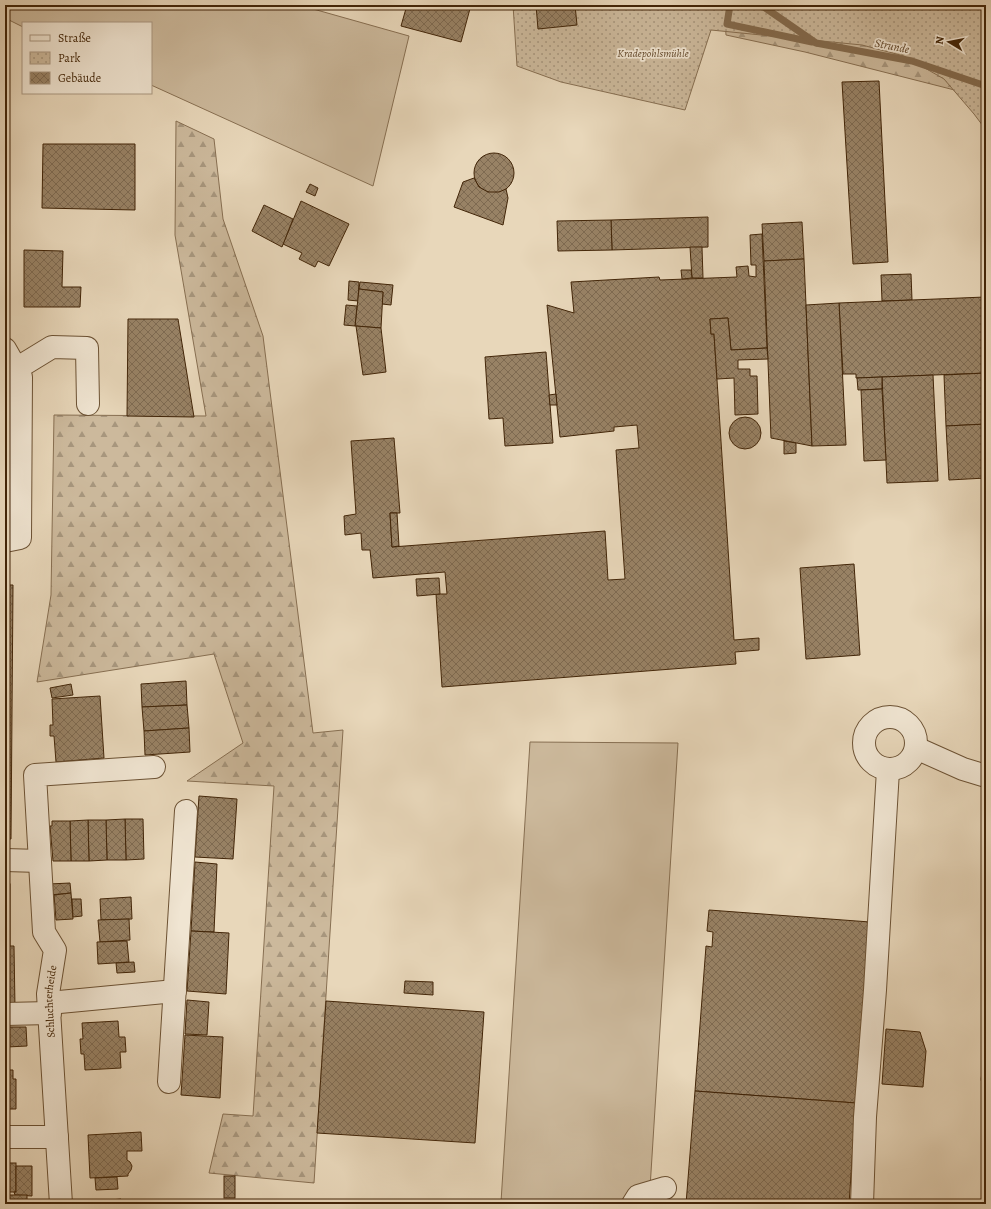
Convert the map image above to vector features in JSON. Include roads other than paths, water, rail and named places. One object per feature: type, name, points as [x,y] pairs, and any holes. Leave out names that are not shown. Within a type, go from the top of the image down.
[{"type":"street","points":[[19,373],[52,347],[86,348],[88,404]]},
{"type":"street","points":[[5,349],[19,373],[20,538],[5,541]]},
{"type":"street","points":[[889,717],[900,719],[910,726],[915,736],[916,748],[912,757],[906,764],[897,769],[888,770],[878,767],[870,762],[865,754],[863,744],[865,733],[872,724],[880,718],[889,717]]},
{"type":"street","points":[[916,748],[963,769],[986,776]]},
{"type":"street","name":"Schluchterheide","points":[[61,1204],[48,994],[55,950],[44,932],[35,775],[154,767]]},
{"type":"street","points":[[862,1204],[865,1117],[875,990],[888,770]]},
{"type":"street","points":[[169,1082],[186,812]]},
{"type":"street","points":[[5,860],[40,861]]},
{"type":"street","points":[[5,1014],[175,991]]},
{"type":"street","points":[[5,1137],[57,1137]]},
{"type":"street","points":[[633,1204],[638,1196],[665,1188]]},
{"type":"waterway","name":"Strunde","points":[[730,5],[727,24],[812,42]]},
{"type":"waterway","name":"Strunde","points":[[761,5],[816,43],[912,61],[986,86]]},
{"type":"waterway","points":[[984,1079],[986,1069]]},
{"type":"park label","name":"Kradepohlsmühle","points":[[653,53]]}]
